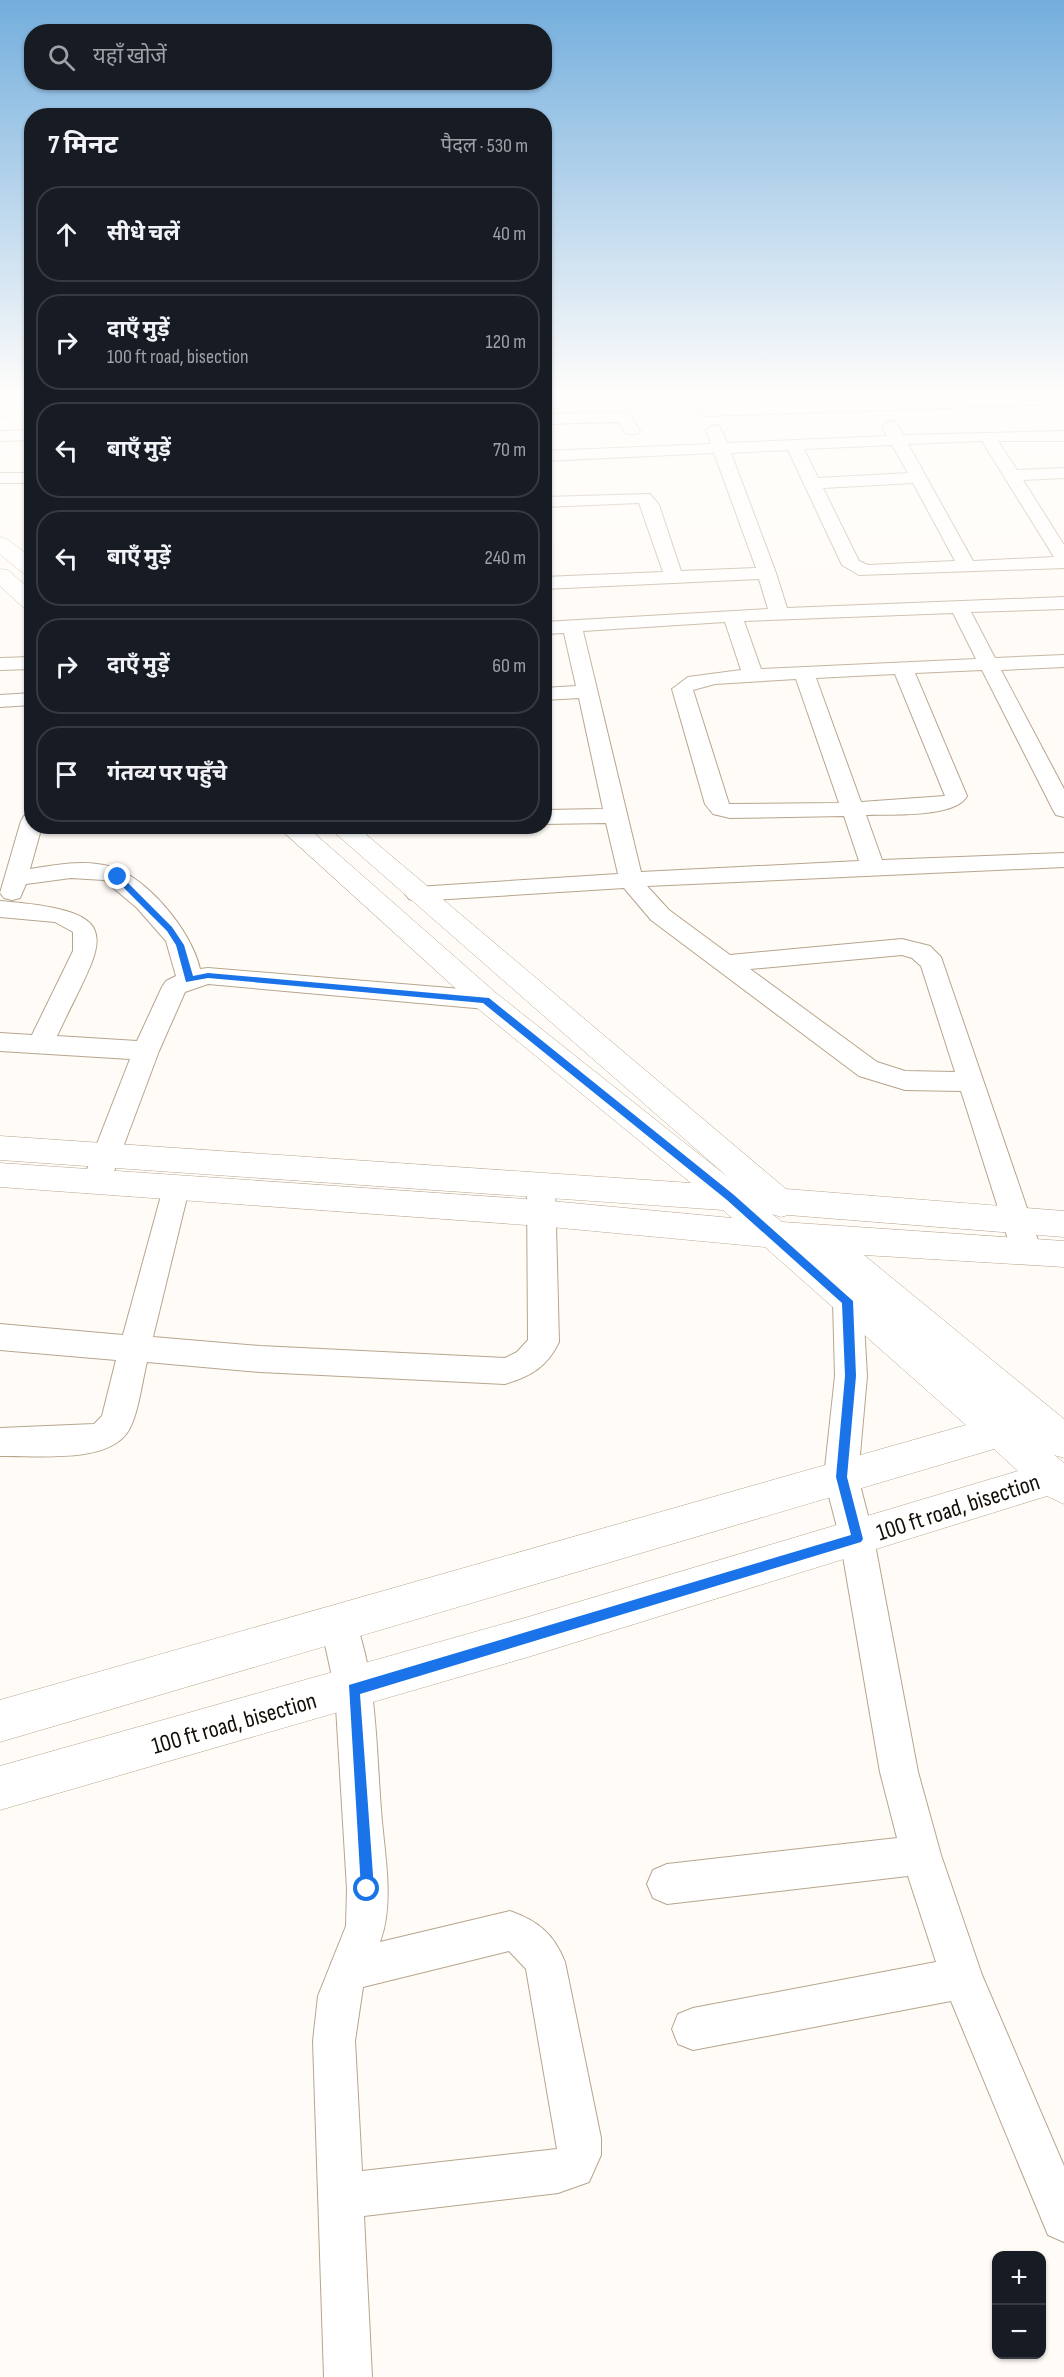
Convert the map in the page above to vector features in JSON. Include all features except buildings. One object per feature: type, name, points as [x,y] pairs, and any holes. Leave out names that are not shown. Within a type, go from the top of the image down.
[{"type":"street","points":[[650,506],[673,575]]},
{"type":"street","points":[[743,506],[767,573],[778,615]]},
{"type":"street","points":[[823,506],[851,565],[857,569],[1064,560],[1032,506]]},
{"type":"street","points":[[934,506],[967,566]]},
{"type":"street","points":[[0,543],[24,562]]},
{"type":"street","points":[[552,583],[673,575],[767,573]]},
{"type":"street","points":[[0,575],[24,594]]},
{"type":"street","points":[[552,627],[733,616],[1064,603]]},
{"type":"street","points":[[959,607],[1064,810]]},
{"type":"street","points":[[733,616],[753,676]]},
{"type":"street","points":[[572,625],[614,816],[631,880],[644,899],[660,915],[728,963],[868,1069],[888,1079],[914,1083],[969,1081]]},
{"type":"street","points":[[903,668],[956,796],[954,800],[945,804],[854,810],[730,811],[721,809],[716,804],[682,689],[686,684],[696,680],[804,672],[1064,661]]},
{"type":"street","points":[[0,664],[24,663]]},
{"type":"street","points":[[804,672],[873,867]]},
{"type":"street","points":[[552,693],[585,691]]},
{"type":"street","points":[[0,700],[24,699]]},
{"type":"street","points":[[552,817],[614,816]]},
{"type":"street","points":[[28,834],[4,910],[41,912],[71,919],[82,927],[87,937],[85,951],[40,1045]]},
{"type":"street","points":[[299,834],[486,1000],[730,1197],[772,1236],[859,1291],[1060,1469]]},
{"type":"street","points":[[349,834],[822,1239],[859,1291],[1000,1431],[1060,1469]]},
{"type":"street","points":[[417,894],[873,867],[1064,860]]},
{"type":"street","points":[[16,878],[88,872],[104,872],[118,877],[170,929],[180,945],[189,980]]},
{"type":"street","points":[[728,963],[902,947],[921,952],[932,963],[969,1081],[1023,1237]]},
{"type":"street","points":[[101,1168],[146,1051],[175,987],[189,980],[208,976],[486,1000]]},
{"type":"street","points":[[0,1042],[146,1051]]},
{"type":"street","points":[[0,1148],[101,1168],[175,1189],[540,1200],[730,1197],[776,1201],[1023,1237],[1064,1254]]},
{"type":"street","points":[[0,1175],[101,1168],[540,1200],[772,1236],[822,1239],[1023,1237],[1064,1224]]},
{"type":"street","points":[[0,1442],[90,1440],[105,1434],[116,1423],[175,1189]]},
{"type":"street","points":[[0,1337],[133,1349],[505,1371],[524,1365],[536,1357],[544,1342],[540,1200]]},
{"type":"street","points":[[859,1291],[841,1477],[857,1539],[899,1772],[921,1855],[962,1978],[1064,2219]]},
{"type":"street","points":[[0,1721],[1000,1431]]},
{"type":"street","name":"100 ft road, bisection","points":[[0,1788],[353,1690],[857,1539],[1060,1469]]},
{"type":"street","points":[[338,1622],[353,1690],[367,1889],[366,1926],[339,1996],[334,2041],[348,2377]]},
{"type":"street","points":[[667,1884],[921,1855]]},
{"type":"street","points":[[341,2196],[558,2171],[573,2166],[579,2155],[579,2138],[545,1962],[537,1948],[522,1935],[510,1931],[350,1970]]},
{"type":"street","points":[[693,2029],[962,1978]]},
{"type":"route","points":[[118,877],[170,929],[180,945],[189,980],[208,976],[486,1000],[730,1197],[848,1301],[851,1376],[841,1477],[857,1539],[353,1690],[367,1889]]}]
